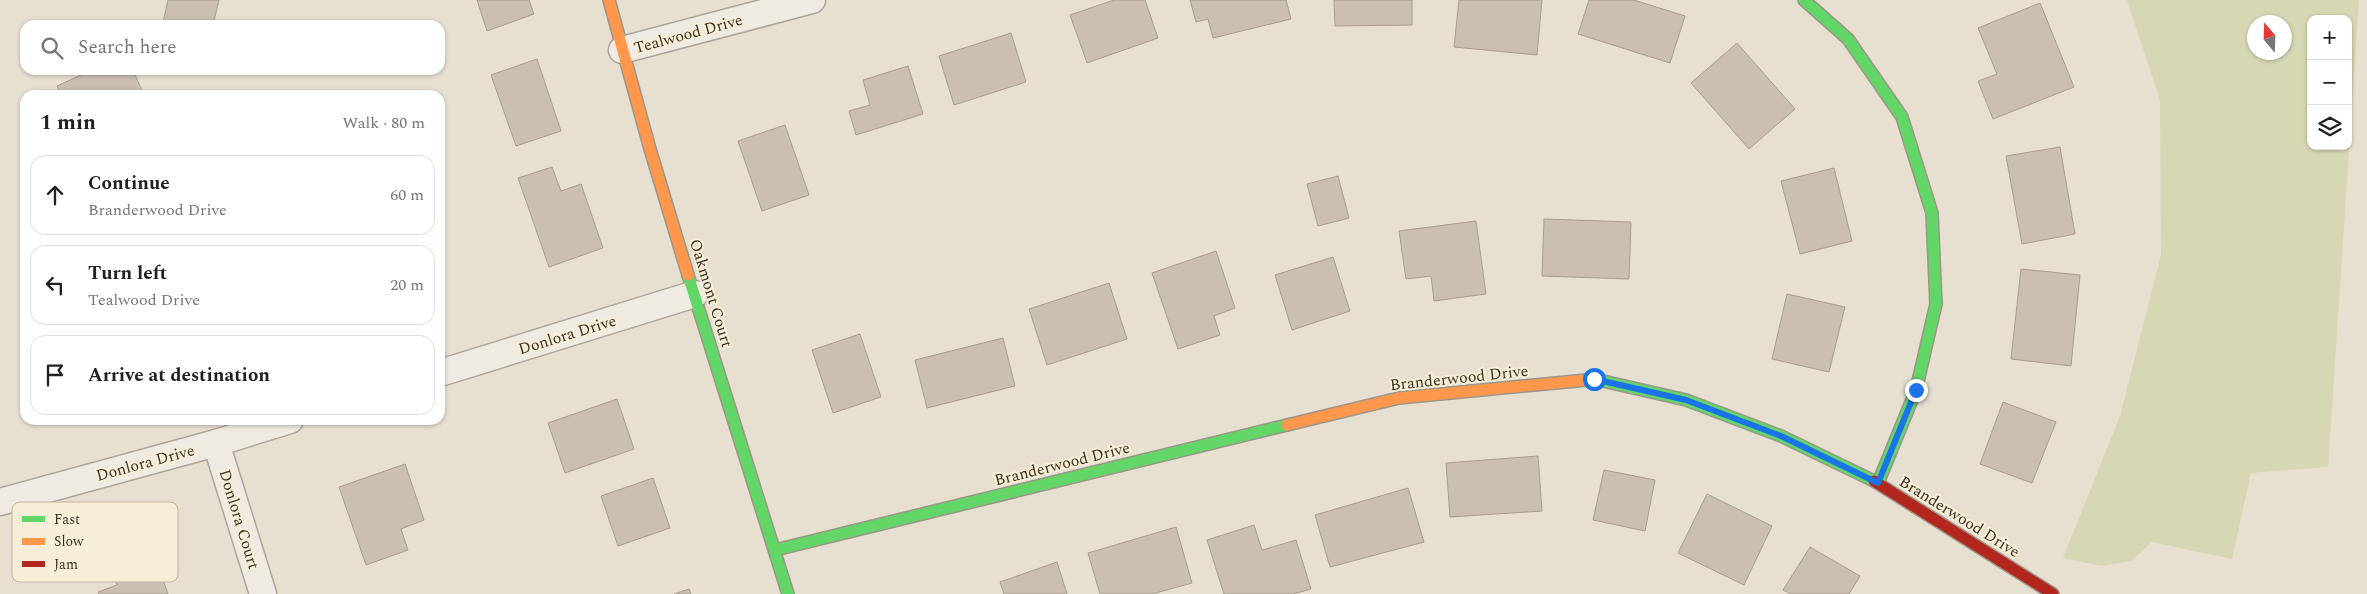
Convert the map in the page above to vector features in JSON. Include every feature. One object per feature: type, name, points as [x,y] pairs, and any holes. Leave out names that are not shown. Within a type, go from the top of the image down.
[{"type":"street","name":"Oakmont Court","points":[[609,0],[694,294],[788,594]]},
{"type":"street","name":"Tealwood Drive","points":[[622,50],[812,0]]},
{"type":"street","points":[[1804,0],[1848,40],[1902,117],[1932,213],[1936,304],[1916,390],[1878,483]]},
{"type":"street","name":"Donlora Drive","points":[[445,371],[694,294]]},
{"type":"street","name":"Branderwood Drive","points":[[775,550],[1399,398],[1594,379],[1694,404],[1781,436],[1878,483],[2053,594]]},
{"type":"street","name":"Donlora Drive","points":[[0,502],[216,443],[274,425]]},
{"type":"street","name":"Donlora Court","points":[[216,443],[263,594]]},
{"type":"green space","points":[[2127,0],[2359,0],[2352,105],[2352,15],[2307,15],[2307,150],[2349,150],[2328,467],[2251,473],[2232,559],[2152,542],[2131,561],[2101,566],[2063,558],[2120,416],[2161,255],[2160,100]]},
{"type":"building","points":[[168,0],[219,0],[214,20],[163,20]]},
{"type":"building","points":[[477,0],[529,0],[534,14],[487,31]]},
{"type":"building","points":[[1114,0],[1145,0],[1158,38],[1087,63],[1070,15]]},
{"type":"building","points":[[1190,0],[1286,0],[1291,19],[1213,38],[1208,19],[1196,22]]},
{"type":"building","points":[[1334,0],[1412,0],[1412,25],[1335,26]]},
{"type":"building","points":[[1459,0],[1542,0],[1537,55],[1454,47]]},
{"type":"building","points":[[1589,0],[1634,0],[1685,16],[1670,63],[1578,34]]},
{"type":"building","points":[[2040,3],[2074,87],[1993,119],[1978,81],[1997,74],[1978,28]]},
{"type":"building","points":[[1011,33],[1026,82],[954,105],[939,56]]},
{"type":"building","points":[[1737,43],[1795,109],[1749,149],[1691,83]]},
{"type":"building","points":[[537,59],[561,131],[516,146],[491,75]]},
{"type":"building","points":[[908,66],[923,114],[856,135],[849,111],[870,105],[863,80]]},
{"type":"building","points":[[81,75],[135,75],[142,90],[59,90],[57,86]]},
{"type":"building","points":[[785,125],[809,195],[762,211],[738,141]]},
{"type":"building","points":[[2060,147],[2075,234],[2022,244],[2006,156]]},
{"type":"building","points":[[552,167],[561,191],[581,184],[603,248],[549,267],[518,178]]},
{"type":"building","points":[[1834,168],[1852,241],[1800,254],[1781,181]]},
{"type":"building","points":[[1338,176],[1349,218],[1318,226],[1307,184]]},
{"type":"building","points":[[1544,219],[1631,222],[1629,279],[1542,276]]},
{"type":"building","points":[[1476,221],[1486,294],[1434,301],[1431,276],[1406,279],[1399,231]]},
{"type":"building","points":[[1216,251],[1235,308],[1214,316],[1220,335],[1178,349],[1152,273]]},
{"type":"building","points":[[1333,257],[1350,311],[1292,330],[1275,275]]},
{"type":"building","points":[[2021,269],[2080,275],[2071,366],[2011,359]]},
{"type":"building","points":[[1109,283],[1127,339],[1047,365],[1029,309]]},
{"type":"building","points":[[1787,294],[1845,307],[1829,372],[1772,359]]},
{"type":"building","points":[[860,334],[881,397],[833,413],[812,350]]},
{"type":"building","points":[[1003,338],[1015,386],[927,408],[915,360]]},
{"type":"building","points":[[617,399],[634,449],[565,473],[548,423]]},
{"type":"building","points":[[2003,402],[2056,422],[2032,483],[1980,464]]},
{"type":"building","points":[[1538,456],[1542,511],[1450,517],[1446,463]]},
{"type":"building","points":[[405,464],[424,520],[401,529],[408,550],[366,565],[339,487]]},
{"type":"building","points":[[1604,470],[1655,480],[1645,531],[1593,520]]},
{"type":"building","points":[[653,478],[670,528],[618,546],[601,496]]},
{"type":"building","points":[[1408,488],[1424,542],[1330,567],[1315,515]]},
{"type":"building","points":[[1707,494],[1772,526],[1744,585],[1678,553]]},
{"type":"building","points":[[1254,525],[1262,550],[1296,540],[1311,589],[1293,594],[1224,594],[1207,540]]},
{"type":"building","points":[[1176,527],[1192,583],[1152,594],[1100,594],[1088,553]]},
{"type":"building","points":[[1810,547],[1860,576],[1849,594],[1791,594],[1783,590]]},
{"type":"building","points":[[1057,562],[1067,594],[1004,594],[1000,582]]},
{"type":"building","points":[[116,582],[164,582],[168,594],[99,594],[98,592],[117,585]]},
{"type":"building","points":[[689,589],[691,594],[674,594]]},
{"type":"traffic: fast","points":[[1804,0],[1848,39],[1902,117],[1932,213],[1936,304],[1916,390],[1878,483]]},
{"type":"traffic: fast","points":[[688,275],[788,594]]},
{"type":"traffic: fast","points":[[1587,380],[1594,379],[1686,400],[1781,436],[1874,481]]},
{"type":"traffic: fast","points":[[775,550],[1287,425]]},
{"type":"traffic: slow","points":[[609,0],[650,149],[688,275]]},
{"type":"traffic: slow","points":[[1287,425],[1399,398],[1587,380]]},
{"type":"traffic: jam","points":[[1874,481],[2053,594]]},
{"type":"route","points":[[1594,379],[1686,400],[1781,436],[1878,483],[1916,390]]}]
